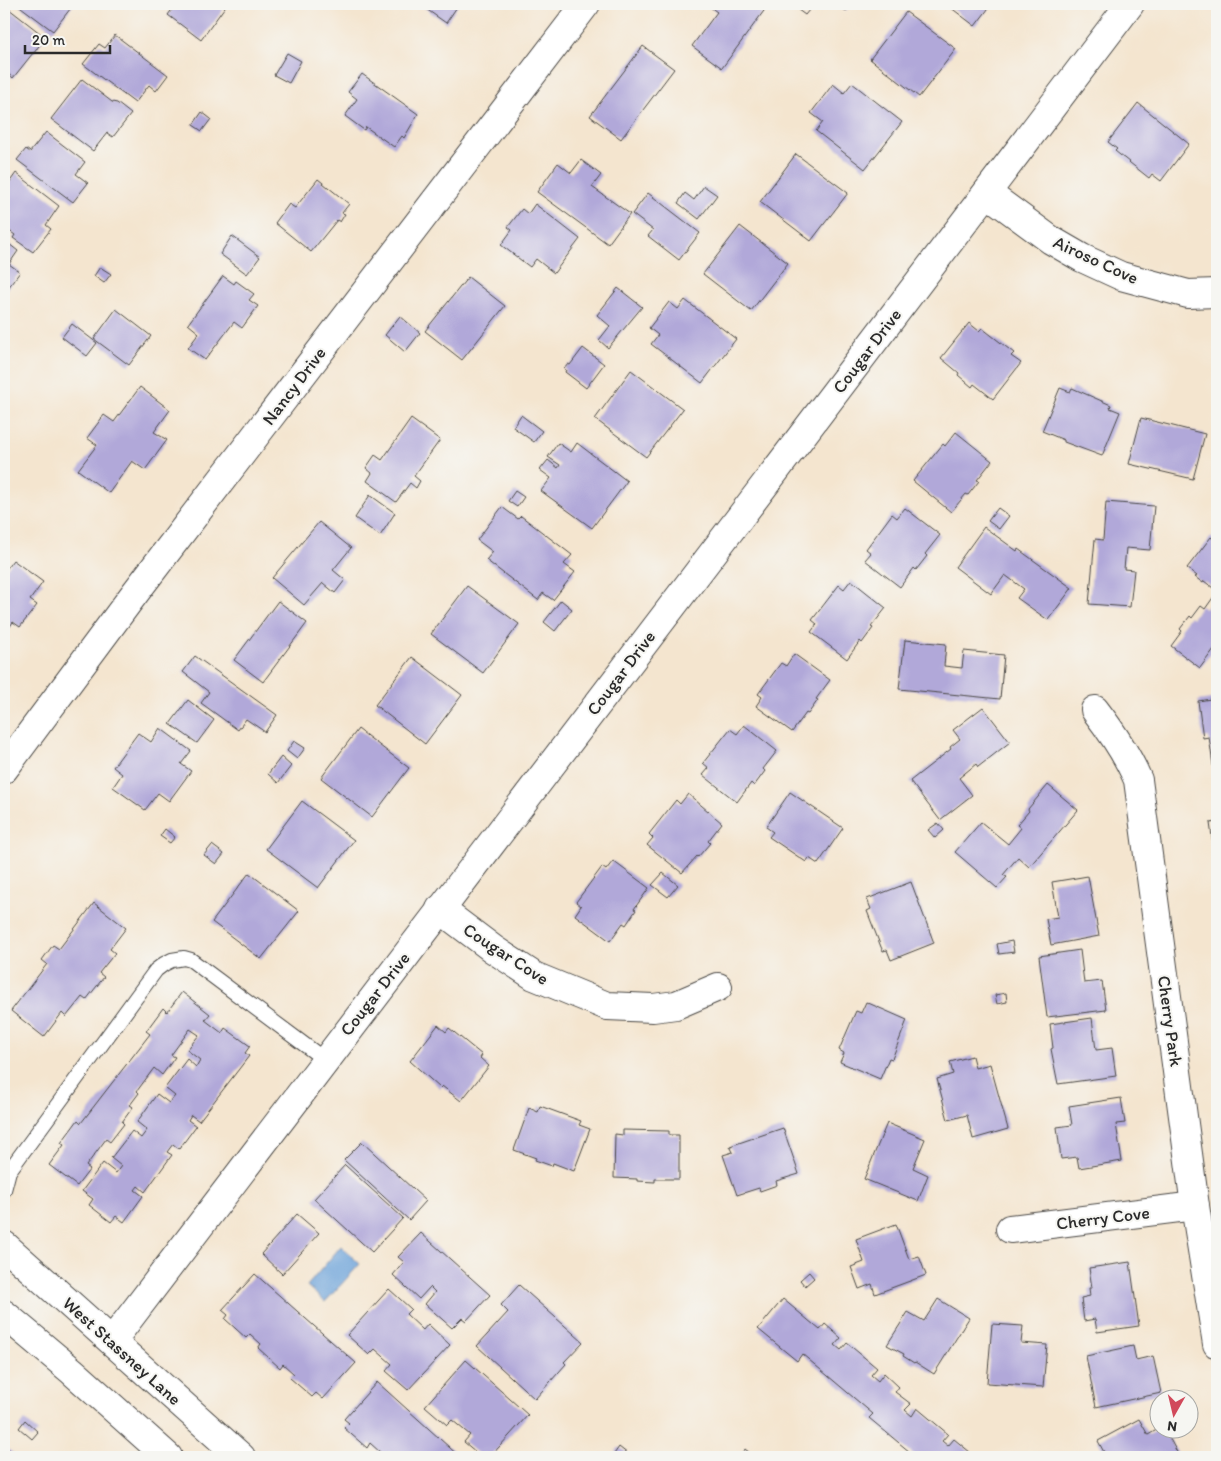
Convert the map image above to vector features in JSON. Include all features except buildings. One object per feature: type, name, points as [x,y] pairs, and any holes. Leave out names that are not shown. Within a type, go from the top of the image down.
[{"type":"street","name":"Nancy Drive","points":[[4,769],[147,578],[586,4]]},
{"type":"street","name":"Cougar Drive","points":[[112,1341],[1130,4]]},
{"type":"street","name":"Airoso Cove","points":[[987,193],[1051,240],[1082,258],[1121,276],[1188,294],[1217,294]]},
{"type":"street","name":"Cherry Park","points":[[1095,710],[1130,760],[1138,780],[1195,1206],[1217,1344]]},
{"type":"street","name":"Cougar Cove","points":[[440,909],[493,949],[534,976],[606,1006],[653,1008],[676,1005],[718,987]]},
{"type":"street","name":"Cherry Cove","points":[[1010,1230],[1195,1206]]},
{"type":"street","name":"West Stassney Lane","points":[[4,1245],[240,1457]]},
{"type":"street","points":[[4,1314],[72,1371],[168,1457]]},
{"type":"lane","points":[[4,1190],[9,1172],[31,1140],[156,970],[172,960],[184,958],[192,960],[325,1060]]},
{"type":"water","points":[[341,1246],[360,1264],[325,1302],[307,1286]]}]
